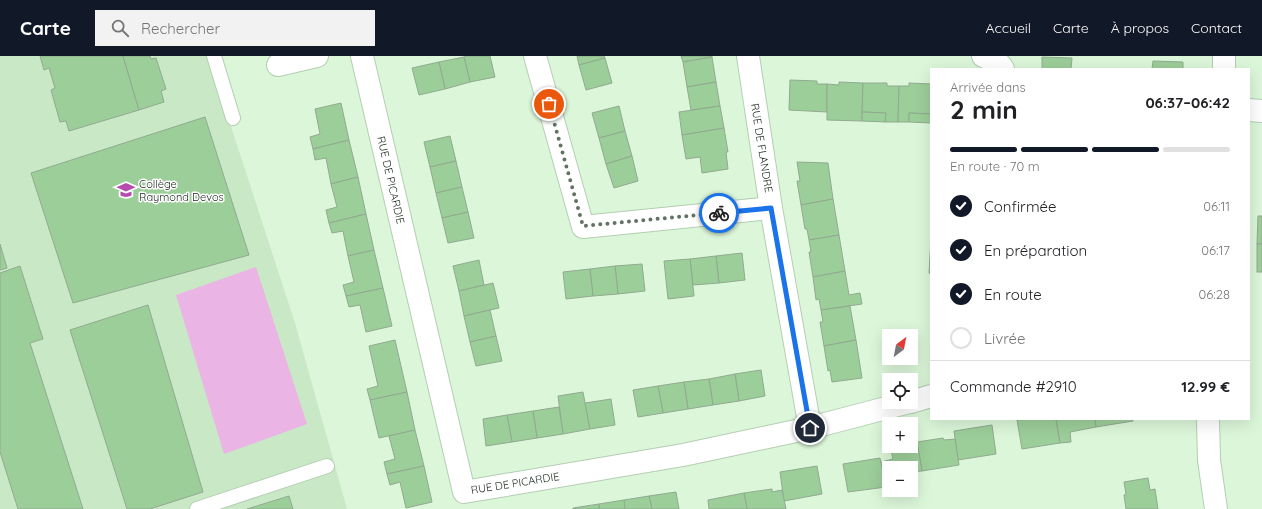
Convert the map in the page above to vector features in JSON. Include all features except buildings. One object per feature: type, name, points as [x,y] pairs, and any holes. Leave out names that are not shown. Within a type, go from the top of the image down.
[{"type":"street","points":[[278,65],[317,56]]},
{"type":"street","name":"RUE DE PICARDIE","points":[[362,56],[464,492],[683,455],[810,428],[883,409]]},
{"type":"street","points":[[535,56],[583,226],[771,208]]},
{"type":"street","name":"RUE DE FLANDRE","points":[[748,56],[771,208],[810,428]]},
{"type":"street","points":[[982,56],[994,60],[1003,68]]},
{"type":"street","points":[[1224,56],[1224,68]]},
{"type":"street","points":[[1250,110],[1262,111]]},
{"type":"street","name":"RUE DE PICARDIE","points":[[918,400],[930,396]]},
{"type":"street","points":[[1208,420],[1209,460],[1216,509]]},
{"type":"lane","points":[[214,56],[233,118]]},
{"type":"lane","points":[[197,509],[327,466]]},
{"type":"shaded area","name":"Collège Raymond Devos","points":[[0,56],[208,56],[295,323],[347,509],[0,509]]},
{"type":"shaded area","points":[[256,267],[307,424],[224,454],[176,295]]},
{"type":"way so far","points":[[549,104],[583,226],[719,213]]},
{"type":"place","name":"Collège Raymond Devos","points":[[126,190]]},
{"type":"route","points":[[719,213],[771,208],[810,428]]}]
